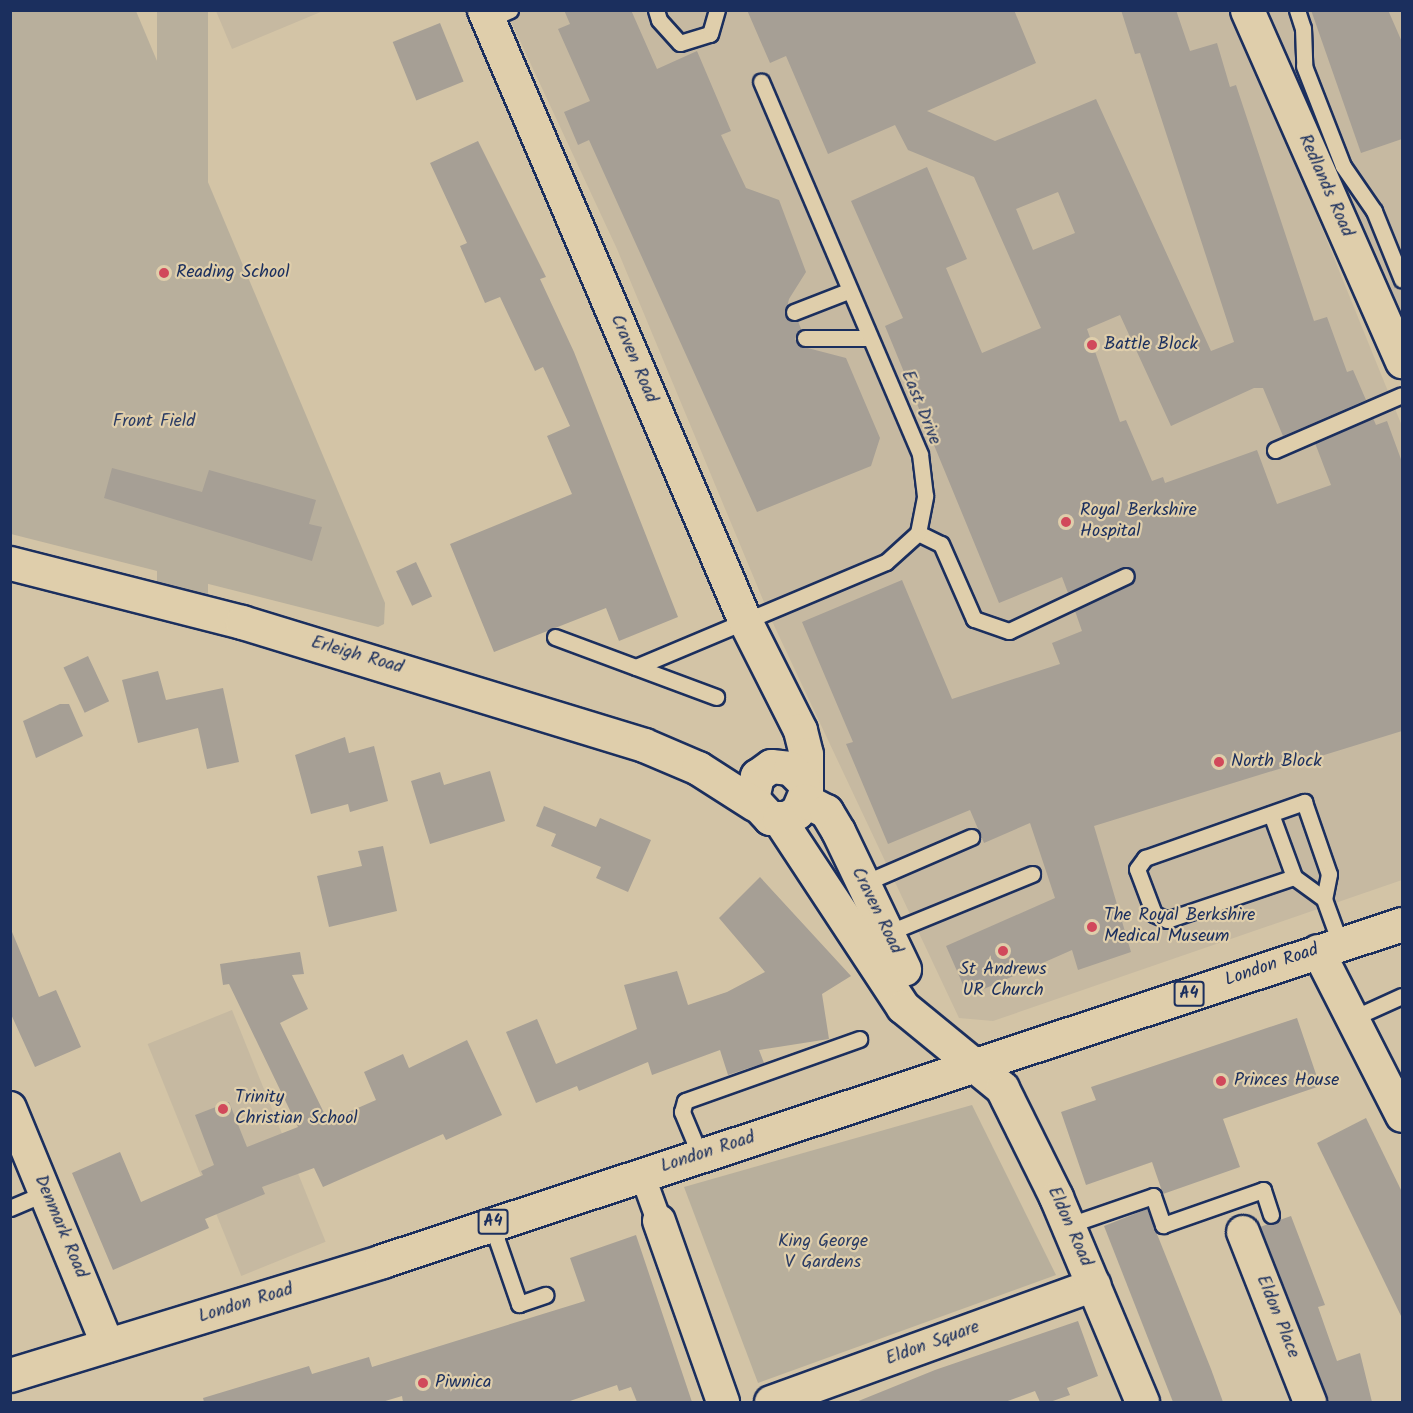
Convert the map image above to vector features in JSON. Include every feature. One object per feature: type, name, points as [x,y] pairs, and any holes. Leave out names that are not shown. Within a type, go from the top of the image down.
[{"type":"street","name":"Redlands Road","points":[[1249,11],[1402,361]]},
{"type":"street","name":"Craven Road","points":[[494,14],[744,619],[785,706],[800,730],[806,754],[804,791]]},
{"type":"street","name":"Erleigh Road","points":[[10,563],[242,622],[406,670],[644,745],[698,768],[765,791]]},
{"type":"street","points":[[785,706],[765,791],[797,812],[804,791]]},
{"type":"street","name":"Craven Road","points":[[875,939],[802,859],[765,791],[790,768],[804,791],[826,811],[862,884],[875,939],[903,1007],[932,1034],[975,1066]]},
{"type":"street","name":"London Road","points":[[10,1375],[108,1346],[491,1223],[1402,924]]},
{"type":"street","points":[[1329,947],[1351,1019],[1402,1116]]},
{"type":"street","name":"Eldon Road","points":[[975,1066],[1002,1088],[1069,1225],[1142,1402]]},
{"type":"street","name":"Denmark Road","points":[[10,1108],[108,1346]]},
{"type":"street","points":[[642,1174],[723,1402]]},
{"type":"street","name":"Eldon Place","points":[[1243,1232],[1310,1402]]},
{"type":"street","name":"Eldon Square","points":[[771,1402],[1095,1285]]},
{"type":"lane","points":[[656,10],[659,20],[680,42],[710,34],[717,10]]},
{"type":"lane","points":[[1297,10],[1303,28],[1304,66],[1343,166],[1374,211],[1402,280]]},
{"type":"lane","name":"East Drive","points":[[761,81],[868,338],[920,454],[925,496],[918,532]]},
{"type":"lane","points":[[794,312],[848,291]]},
{"type":"lane","points":[[805,338],[868,338]]},
{"type":"lane","points":[[1275,450],[1402,395]]},
{"type":"lane","points":[[636,667],[744,619],[886,562],[918,532],[940,544],[974,620],[1009,631],[1126,576]]},
{"type":"lane","points":[[555,638],[716,697]]},
{"type":"lane","points":[[1294,877],[1167,920],[1154,914],[1137,869],[1144,858],[1304,802],[1329,874],[1324,899],[1329,947]]},
{"type":"lane","points":[[1271,814],[1294,877],[1324,899]]},
{"type":"lane","points":[[862,884],[971,837]]},
{"type":"lane","points":[[875,939],[1032,874]]},
{"type":"lane","points":[[1351,1019],[1402,996]]},
{"type":"lane","points":[[700,1155],[682,1112],[685,1101],[859,1039]]},
{"type":"lane","points":[[1069,1225],[1153,1196],[1163,1225],[1263,1190],[1271,1215]]},
{"type":"lane","points":[[10,1209],[46,1193]]},
{"type":"lane","points":[[491,1223],[519,1304],[544,1295]]},
{"type":"shaded area","points":[[216,11],[323,11],[232,49]]},
{"type":"shaded area","name":"Royal Berkshire Hospital","points":[[506,11],[1234,11],[1402,426],[1402,880],[993,1021],[959,1018],[771,619],[617,249]]},
{"type":"shaded area","points":[[1266,11],[1402,11],[1402,317]]},
{"type":"shaded area","name":"Trinity Christian School","points":[[232,1010],[326,1242],[241,1276],[148,1044]]},
{"type":"green space","name":"Front Field","points":[[10,11],[136,11],[385,603],[384,624],[378,627],[11,534]]},
{"type":"green space","points":[[157,11],[208,11],[208,600],[157,600]]},
{"type":"green space","name":"King George V Gardens","points":[[972,1105],[1056,1275],[758,1383],[684,1187]]},
{"type":"building","points":[[564,10],[631,10],[657,69],[697,51],[731,131],[721,135],[746,188],[779,200],[806,272],[789,299],[785,316],[798,321],[801,329],[795,339],[800,346],[846,358],[880,438],[871,466],[757,512],[589,140],[578,145],[564,112],[590,101],[558,29],[570,24]]},
{"type":"building","points":[[747,10],[1014,10],[1036,63],[927,111],[995,141],[1096,99],[1211,351],[1234,342],[1140,53],[1135,54],[1121,10],[1176,10],[1190,51],[1217,43],[1230,87],[1236,85],[1314,321],[1327,317],[1347,372],[1353,370],[1366,400],[1283,436],[1263,388],[1254,388],[1171,426],[1120,315],[1087,329],[1120,422],[1126,420],[1152,481],[1163,477],[1165,483],[1257,450],[1277,504],[1331,485],[1315,443],[1373,418],[1376,425],[1387,421],[1402,462],[1402,731],[1094,826],[1131,952],[1078,970],[1072,950],[968,996],[946,946],[1055,898],[1030,823],[984,843],[970,810],[888,844],[846,744],[853,742],[802,622],[902,580],[952,699],[1060,664],[1052,643],[1082,631],[1075,611],[1130,585],[1136,576],[1131,568],[1122,567],[1068,593],[1062,577],[999,603],[885,326],[903,318],[851,201],[927,167],[967,259],[946,268],[982,353],[1041,328],[974,177],[908,150],[895,125],[828,154],[786,56],[770,63]],"holes":[[[1058,192],[1075,233],[1033,250],[1016,209]]]},
{"type":"building","points":[[1311,10],[1388,10],[1402,42],[1402,139],[1361,153]]},
{"type":"building","points":[[440,23],[464,81],[416,101],[393,42]]},
{"type":"building","points":[[478,141],[546,277],[540,279],[574,352],[678,617],[619,641],[606,608],[494,652],[450,544],[572,494],[547,436],[570,426],[543,367],[535,371],[500,297],[485,303],[460,246],[467,243],[430,163]]},
{"type":"building","points":[[112,468],[202,492],[209,470],[316,500],[309,524],[322,527],[312,561],[104,498]]},
{"type":"building","points":[[416,562],[432,596],[412,606],[396,571]]},
{"type":"building","points":[[88,656],[109,701],[85,713],[64,667]]},
{"type":"building","points":[[158,671],[166,700],[223,688],[239,762],[207,769],[198,728],[138,743],[122,680]]},
{"type":"building","points":[[60,704],[69,704],[83,736],[36,758],[23,721]]},
{"type":"building","points":[[345,737],[349,753],[374,746],[388,801],[350,812],[348,804],[311,814],[295,755]]},
{"type":"building","points":[[490,771],[505,821],[430,844],[411,781],[440,772],[444,785]]},
{"type":"building","points":[[544,806],[596,827],[600,818],[651,840],[628,892],[596,878],[601,867],[551,846],[556,834],[536,826]]},
{"type":"building","points":[[383,846],[397,911],[329,927],[317,876],[362,866],[358,851]]},
{"type":"building","points":[[760,877],[851,976],[822,994],[829,1039],[759,1050],[764,1063],[728,1075],[720,1050],[652,1075],[648,1062],[579,1091],[577,1086],[536,1103],[506,1032],[537,1019],[556,1064],[637,1029],[624,985],[677,971],[688,1005],[727,992],[765,972],[719,918]]},
{"type":"building","points":[[10,927],[39,997],[56,990],[81,1047],[35,1067],[10,1012]]},
{"type":"building","points":[[300,952],[304,974],[292,975],[308,1009],[280,1023],[328,1121],[376,1100],[364,1072],[403,1054],[409,1068],[467,1040],[502,1115],[446,1140],[443,1134],[323,1187],[314,1168],[262,1187],[265,1194],[205,1219],[209,1228],[113,1270],[72,1173],[120,1152],[141,1202],[203,1175],[201,1171],[214,1165],[195,1115],[229,1102],[247,1147],[298,1127],[229,984],[223,985],[220,964]]},
{"type":"building","points":[[1297,1018],[1320,1086],[1223,1119],[1240,1167],[1163,1194],[1152,1162],[1086,1185],[1061,1112],[1096,1100],[1091,1087]]},
{"type":"building","points":[[1366,1118],[1402,1192],[1402,1318],[1317,1143]]},
{"type":"building","points":[[1147,1209],[1223,1402],[1173,1402],[1104,1226]]},
{"type":"building","points":[[1291,1216],[1325,1305],[1318,1307],[1337,1361],[1360,1353],[1372,1402],[1328,1402],[1260,1227]]},
{"type":"building","points":[[636,1235],[692,1402],[637,1402],[631,1387],[619,1391],[617,1385],[567,1402],[403,1402],[402,1396],[382,1402],[204,1402],[203,1398],[309,1366],[312,1374],[369,1357],[372,1367],[585,1301],[570,1258]]},
{"type":"building","points":[[1078,1321],[1098,1376],[1067,1388],[1070,1395],[1050,1402],[1040,1402],[1035,1391],[1005,1402],[856,1402],[935,1370]]},
{"type":"place","name":"Reading School","points":[[164,273]]},
{"type":"place","name":"Battle Block","points":[[1092,345]]},
{"type":"place","name":"Royal Berkshire Hospital","points":[[1066,522]]},
{"type":"place","name":"North Block","points":[[1219,762]]},
{"type":"place","name":"The Royal Berkshire Medical Museum","points":[[1092,927]]},
{"type":"place","name":"St Andrews UR Church","points":[[1003,951]]},
{"type":"place","name":"Princes House","points":[[1221,1081]]},
{"type":"place","name":"Trinity Christian School","points":[[223,1109]]},
{"type":"place","name":"Piwnica","points":[[423,1383]]}]
